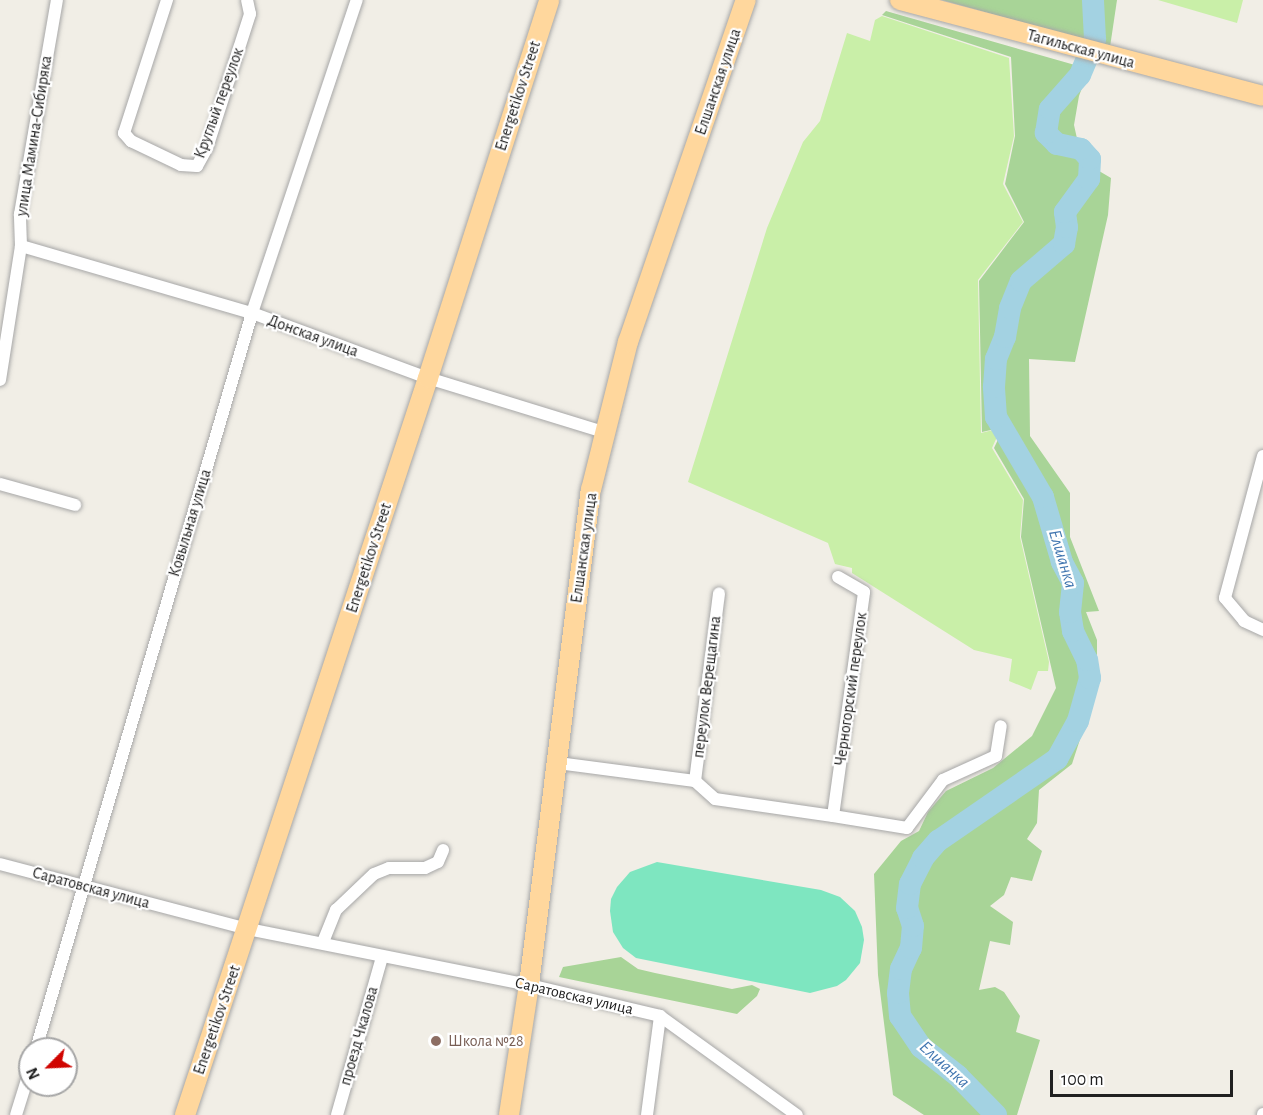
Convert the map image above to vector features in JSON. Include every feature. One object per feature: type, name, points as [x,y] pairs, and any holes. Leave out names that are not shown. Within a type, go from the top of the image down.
[{"type":"main road","name":"Energetikov Street","points":[[185,1115],[428,378],[549,0]]},
{"type":"main road","name":"Елшанская улица","points":[[509,1115],[529,985],[558,763],[589,501],[604,432],[628,342],[746,0]]},
{"type":"main road","name":"Тагильская улица","points":[[900,0],[1263,96]]},
{"type":"street","name":"улица Мамина-Сибиряка","points":[[0,380],[21,246],[20,214],[57,0]]},
{"type":"street","name":"Круглый переулок","points":[[167,0],[124,132],[131,141],[181,165],[197,166],[207,148],[250,14],[247,0]]},
{"type":"street","name":"Ковыльная улица","points":[[40,1037],[78,912],[82,886],[252,313],[357,0]]},
{"type":"street","name":"Донская улица","points":[[21,246],[252,313],[428,378],[604,432]]},
{"type":"street","points":[[1263,456],[1225,598],[1244,621],[1263,630]]},
{"type":"street","points":[[0,484],[75,505]]},
{"type":"street","name":"Черногорский переулок","points":[[833,816],[864,592],[838,578]]},
{"type":"street","name":"переулок Верещагина","points":[[694,781],[719,594]]},
{"type":"street","points":[[558,763],[694,781],[715,799],[907,828],[943,780],[996,756],[1001,726]]},
{"type":"street","points":[[323,942],[336,910],[374,874],[389,868],[425,868],[438,862],[443,849]]},
{"type":"street","name":"Саратовская улица","points":[[0,864],[248,929],[323,942],[382,957],[529,985],[660,1016],[796,1114]]},
{"type":"street","name":"проезд Чкалова","points":[[337,1115],[382,957]]},
{"type":"street","points":[[647,1115],[660,1016]]},
{"type":"street","points":[[16,1115],[22,1097]]},
{"type":"green space","points":[[942,0],[1117,0],[1110,47]]},
{"type":"green space","points":[[1158,0],[1243,0],[1237,23]]},
{"type":"green space","points":[[886,11],[1089,69],[1079,96],[1074,125],[1082,161],[1111,178],[1108,215],[1075,362],[1029,359],[1030,436],[1070,493],[1070,537],[1099,611],[1086,612],[1097,640],[1097,687],[1072,764],[1039,790],[1037,823],[1027,839],[1042,851],[1032,881],[1011,877],[1004,895],[990,906],[1013,922],[1010,945],[990,941],[979,990],[995,987],[1004,992],[1020,1016],[1016,1032],[1040,1040],[1017,1115],[924,1115],[893,1095],[878,975],[874,874],[901,841],[919,831],[928,812],[946,791],[993,768],[1032,736],[1056,688],[1021,537],[1024,499],[994,448],[1004,427],[982,432],[979,281],[1024,222],[1005,184],[1015,136],[1011,57],[882,15]]},
{"type":"green space","points":[[882,16],[1009,58],[1014,136],[1003,184],[1023,222],[978,280],[981,433],[1001,428],[992,448],[1023,500],[1020,537],[1049,662],[1048,671],[1038,671],[1031,690],[1009,681],[1012,659],[974,650],[852,573],[852,568],[835,564],[828,543],[688,482],[767,228],[803,142],[820,121],[847,33],[870,41],[875,20]]},
{"type":"green space","points":[[657,862],[821,890],[840,897],[855,911],[862,927],[864,940],[860,963],[846,980],[837,986],[810,993],[636,958],[623,948],[613,932],[611,899],[617,887],[630,872]]},
{"type":"green space","points":[[621,957],[638,969],[655,973],[732,989],[752,985],[760,989],[757,996],[737,1014],[559,977],[563,967]]},
{"type":"waterway","name":"Елшанка","points":[[996,1115],[958,1076],[921,1047],[900,1016],[898,993],[901,969],[911,948],[913,926],[907,908],[910,884],[923,858],[938,841],[1057,759],[1078,721],[1090,678],[1087,660],[1073,631],[1070,612],[1073,583],[1062,562],[1043,497],[996,417],[994,387],[996,359],[1005,337],[1010,308],[1021,281],[1064,244],[1067,227],[1065,212],[1089,179],[1090,159],[1081,149],[1057,144],[1046,133],[1050,109],[1080,75],[1095,39],[1093,0]]},
{"type":"place","name":"Школа №28","points":[[436,1041]]}]
